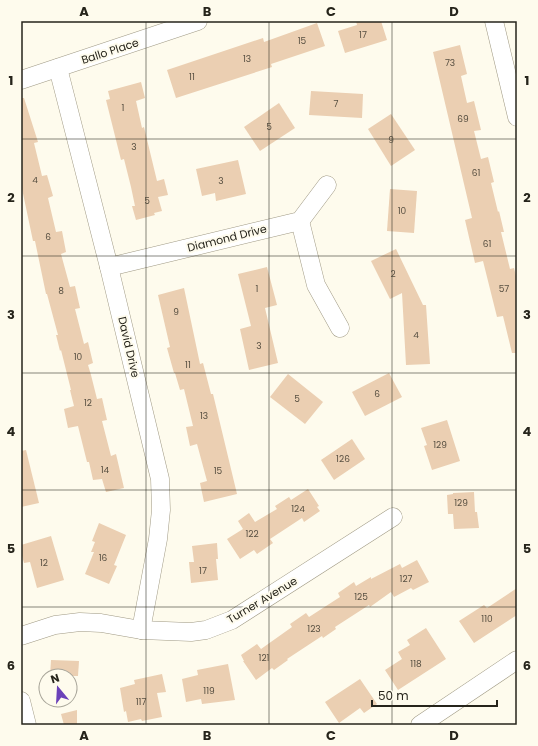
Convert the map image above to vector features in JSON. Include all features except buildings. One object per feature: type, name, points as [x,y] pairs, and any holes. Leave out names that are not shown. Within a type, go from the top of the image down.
[{"type":"street","name":"Ballo Place","points":[[21,80],[198,21]]},
{"type":"street","points":[[494,21],[517,116]]},
{"type":"street","name":"David Drive","points":[[58,68],[110,267],[160,478],[161,510],[158,538],[141,630]]},
{"type":"street","points":[[327,185],[300,220],[316,285],[340,328]]},
{"type":"street","name":"Diamond Drive","points":[[110,267],[300,220]]},
{"type":"street","name":"Turner Avenue","points":[[21,636],[56,625],[80,622],[101,623],[141,630],[191,632],[206,630],[232,620],[392,517]]},
{"type":"street","points":[[420,725],[517,660]]},
{"type":"street","points":[[21,701],[27,725]]}]
